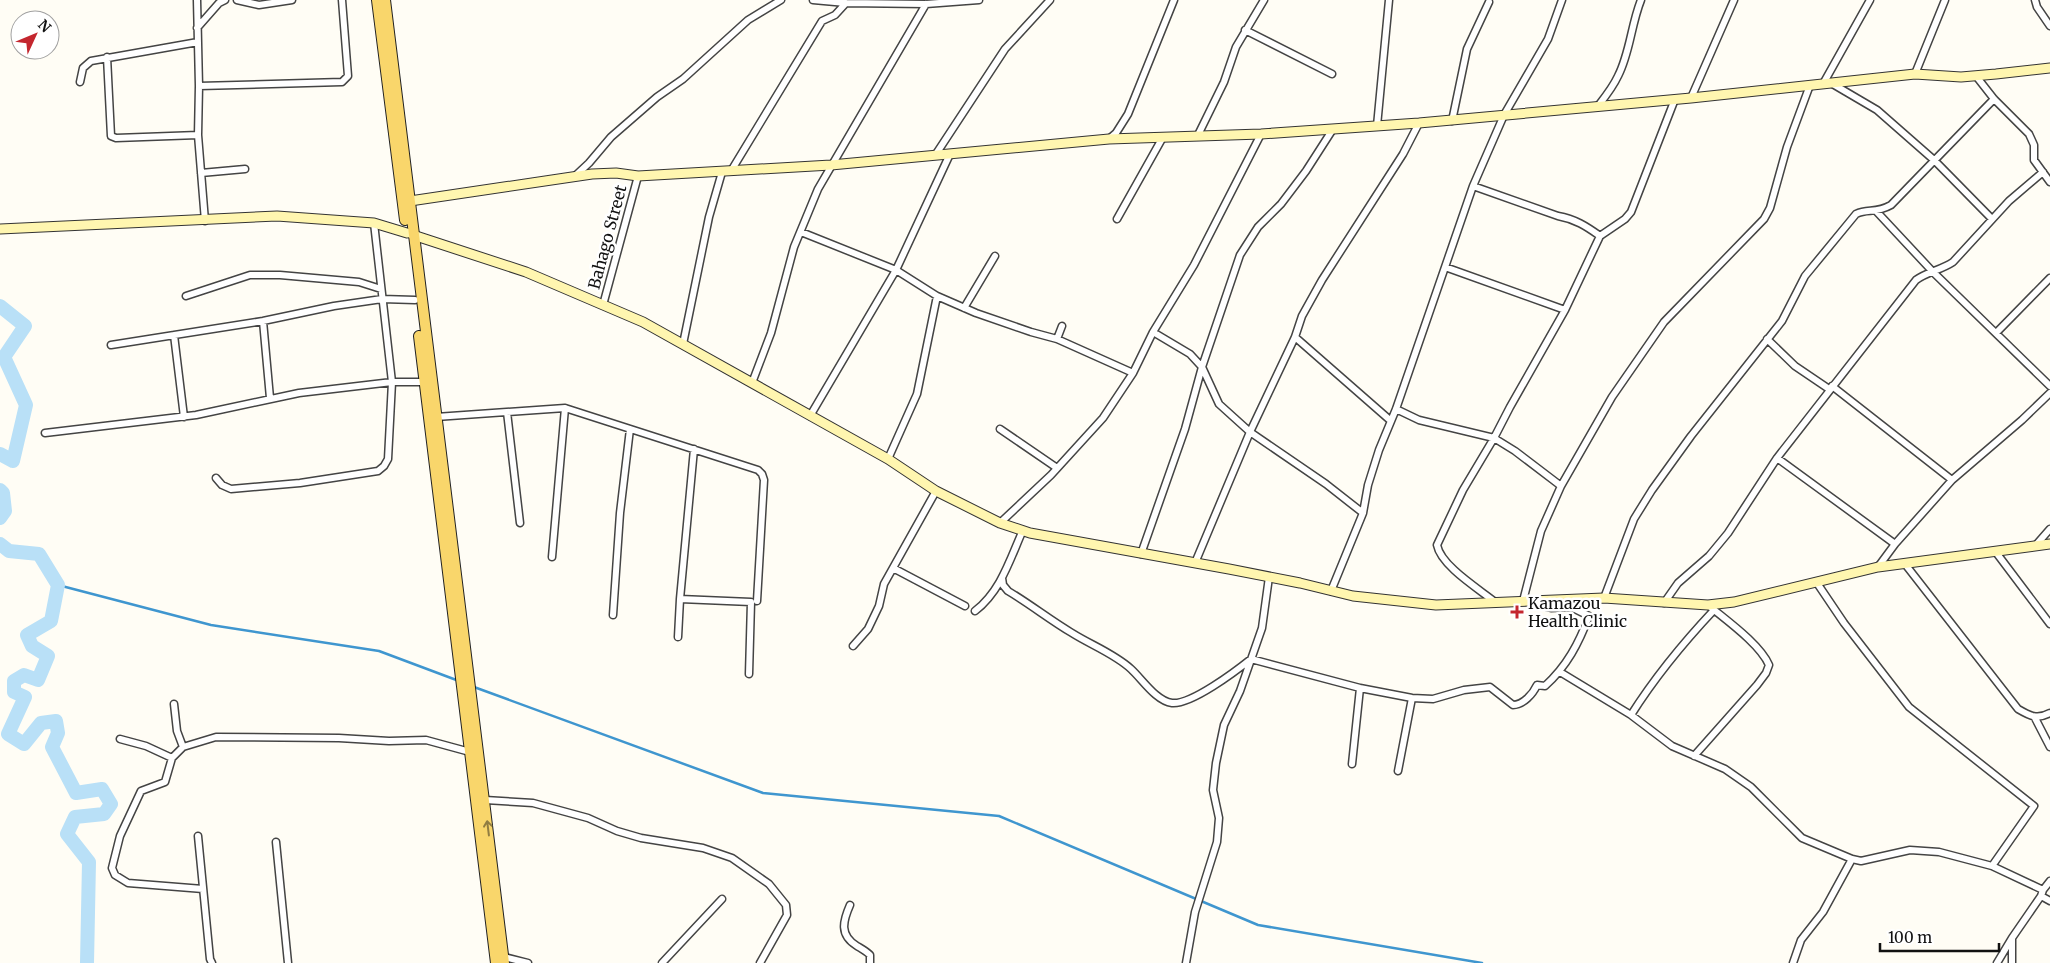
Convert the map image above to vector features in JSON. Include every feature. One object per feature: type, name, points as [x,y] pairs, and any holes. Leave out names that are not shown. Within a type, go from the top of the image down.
[{"type":"main road","points":[[377,0],[410,201],[410,234],[415,300],[424,382],[470,752],[502,961]]},
{"type":"main road","points":[[385,0],[389,68],[485,800],[502,961]]},
{"type":"street","points":[[197,0],[198,135],[206,221]]},
{"type":"street","points":[[198,28],[219,3],[225,0]]},
{"type":"street","points":[[237,0],[258,5],[292,0]]},
{"type":"street","points":[[199,86],[342,82],[347,79],[342,0]]},
{"type":"street","points":[[574,178],[611,137],[683,79],[748,20],[781,0]]},
{"type":"street","points":[[814,0],[846,3],[926,4],[979,0]]},
{"type":"street","points":[[936,154],[1005,49],[1050,0]]},
{"type":"street","points":[[1109,139],[1116,133],[1128,114],[1174,0]]},
{"type":"street","points":[[1198,135],[1224,82],[1236,47],[1264,0]]},
{"type":"street","points":[[1378,126],[1389,0]]},
{"type":"street","points":[[1331,591],[1362,513],[1368,485],[1473,186],[1504,114],[1548,39],[1562,0]]},
{"type":"street","points":[[1598,106],[1618,77],[1634,17],[1641,0]]},
{"type":"street","points":[[1692,98],[1734,0]]},
{"type":"street","points":[[1827,84],[1870,0]]},
{"type":"street","points":[[1915,74],[1945,0]]},
{"type":"street","points":[[2035,0],[2037,8],[2050,26]]},
{"type":"street","points":[[1452,121],[1467,49],[1489,2]]},
{"type":"street","points":[[732,171],[822,21],[835,14],[846,3]]},
{"type":"street","points":[[752,383],[770,333],[794,247],[818,189],[926,4]]},
{"type":"street","points":[[1245,30],[1332,74]]},
{"type":"street","points":[[80,82],[83,68],[91,61],[198,42]]},
{"type":"street","points":[[107,57],[111,136],[116,138],[198,135]]},
{"type":"street","points":[[410,201],[605,173],[638,176],[722,172],[831,165],[1109,139],[1261,134],[1419,124],[1504,114],[1675,100],[1915,74],[1976,76],[2050,68]]},
{"type":"street","points":[[1976,76],[1994,98],[2029,134],[2034,145],[2034,160],[2050,182]]},
{"type":"street","points":[[1827,84],[1877,110],[1934,160],[1992,219]]},
{"type":"street","points":[[1523,601],[1541,531],[1561,486],[1612,397],[1664,322],[1764,219],[1770,208],[1787,147],[1810,86]]},
{"type":"street","points":[[1604,598],[1634,519],[1652,490],[1782,321],[1804,276],[1858,212],[1877,212],[1891,205],[1994,98]]},
{"type":"street","points":[[1497,603],[1446,563],[1438,552],[1436,545],[1462,490],[1494,438],[1565,310],[1600,236],[1625,219],[1630,212],[1675,100]]},
{"type":"street","points":[[1195,563],[1250,432],[1296,337],[1302,316],[1322,280],[1403,154],[1419,124]]},
{"type":"street","points":[[1141,554],[1184,429],[1202,367],[1244,247],[1258,227],[1281,204],[1301,178],[1333,129]]},
{"type":"street","points":[[1000,523],[1057,468],[1103,418],[1133,373],[1153,332],[1194,265],[1261,134]]},
{"type":"street","points":[[1117,219],[1163,137]]},
{"type":"street","points":[[810,416],[896,270],[950,154]]},
{"type":"street","points":[[201,173],[245,169]]},
{"type":"street","points":[[683,344],[709,217],[722,172]]},
{"type":"street","points":[[1664,603],[1678,582],[1709,556],[1728,533],[1777,458],[1916,280],[1953,262],[2009,202],[2043,172]]},
{"type":"street","name":"Bahago Street","points":[[603,305],[638,176]]},
{"type":"street","points":[[1473,186],[1582,223],[1600,236]]},
{"type":"street","points":[[1877,212],[1933,272],[2050,386]]},
{"type":"street","points":[[0,229],[206,221],[277,216],[374,223],[526,272],[643,322],[888,459],[936,491],[1000,523],[1022,530],[1269,577],[1354,596],[1436,605],[1604,598],[1711,608],[1878,567],[2050,544]]},
{"type":"street","points":[[216,478],[222,484],[231,488],[300,483],[378,471],[388,459],[392,382],[374,223]]},
{"type":"street","points":[[801,232],[896,270],[937,296],[964,308],[1030,332],[1058,339],[1133,373]]},
{"type":"street","points":[[964,308],[995,256]]},
{"type":"street","points":[[1445,267],[1565,310]]},
{"type":"street","points":[[186,296],[250,276],[280,275],[359,282],[381,289]]},
{"type":"street","points":[[1996,333],[2050,278]]},
{"type":"street","points":[[888,459],[917,394],[937,296]]},
{"type":"street","points":[[111,345],[263,321],[334,306],[382,299],[415,300]]},
{"type":"street","points":[[263,321],[270,398]]},
{"type":"street","points":[[1058,339],[1062,326]]},
{"type":"street","points":[[1153,332],[1190,354],[1202,367],[1219,404],[1250,432],[1326,484],[1362,513]]},
{"type":"street","points":[[174,335],[184,416]]},
{"type":"street","points":[[1296,337],[1391,421]]},
{"type":"street","points":[[1767,339],[1795,366],[1831,388],[1952,480]]},
{"type":"street","points":[[45,433],[184,416],[299,393],[392,382],[424,382]]},
{"type":"street","points":[[1878,567],[1895,544],[1952,480],[2022,420],[2050,393]]},
{"type":"street","points":[[436,417],[565,408],[758,470],[762,474],[757,601]]},
{"type":"street","points":[[552,557],[565,408]]},
{"type":"street","points":[[1396,409],[1419,420],[1494,438],[1515,451],[1561,486]]},
{"type":"street","points":[[507,412],[520,523]]},
{"type":"street","points":[[613,615],[620,514],[630,429]]},
{"type":"street","points":[[1000,429],[1057,468]]},
{"type":"street","points":[[678,637],[694,449]]},
{"type":"street","points":[[1777,458],[1895,544]]},
{"type":"street","points":[[853,646],[868,630],[879,606],[884,584],[936,491]]},
{"type":"street","points":[[2036,545],[2050,529]]},
{"type":"street","points":[[975,611],[986,602],[1002,578],[1022,530]]},
{"type":"street","points":[[1995,551],[2050,624]]},
{"type":"street","points":[[1905,564],[2018,709],[2035,718],[2050,747]]},
{"type":"street","points":[[893,568],[965,606]]},
{"type":"street","points":[[1186,963],[1195,912],[1217,842],[1219,818],[1214,790],[1216,763],[1224,725],[1240,691],[1262,628],[1269,577]]},
{"type":"street","points":[[1002,578],[1003,584],[1008,590],[1070,632],[1129,667],[1162,699],[1171,703],[1196,696],[1233,674],[1251,659]]},
{"type":"street","points":[[1817,583],[1844,623],[1909,707],[2034,806],[1992,866]]},
{"type":"street","points":[[680,599],[751,602],[749,674]]},
{"type":"street","points":[[1251,659],[1360,688],[1412,698],[1433,699],[1464,690],[1490,687],[1513,705],[1516,705],[1535,690],[1537,685],[1545,686],[1560,672],[1580,641],[1589,616],[1571,607],[1551,608],[1523,601]]},
{"type":"street","points":[[1631,715],[1654,680],[1711,608]]},
{"type":"street","points":[[1694,756],[1757,685],[1766,673],[1769,665],[1766,658],[1740,632],[1711,608]]},
{"type":"street","points":[[1560,672],[1631,715],[1672,746],[1725,769],[1751,787],[1802,838],[1852,859],[1862,861],[1910,850],[1925,850],[1992,866],[2042,893],[2050,901]]},
{"type":"street","points":[[1352,764],[1360,688]]},
{"type":"street","points":[[1398,771],[1412,698]]},
{"type":"street","points":[[174,704],[176,731],[183,747]]},
{"type":"street","points":[[2035,718],[2043,717],[2050,712]]},
{"type":"street","points":[[203,889],[128,883],[115,875],[112,868],[120,836],[141,791],[165,782],[172,758],[183,747],[209,737],[312,737],[389,741],[426,740],[470,752]]},
{"type":"street","points":[[120,739],[146,746],[172,758]]},
{"type":"street","points":[[485,800],[533,803],[588,818],[617,831],[641,838],[703,848],[732,858],[770,884],[786,905],[788,915],[760,963]]},
{"type":"street","points":[[198,836],[210,959],[212,963]]},
{"type":"street","points":[[276,842],[288,963]]},
{"type":"street","points":[[1793,963],[1801,940],[1823,912],[1852,859]]},
{"type":"street","points":[[1997,963],[2050,881]]},
{"type":"street","points":[[662,963],[722,899]]},
{"type":"street","points":[[850,905],[843,928],[850,941],[870,955],[870,963]]},
{"type":"street","points":[[2012,938],[2012,963]]},
{"type":"street","points":[[502,961],[528,963]]},
{"type":"waterway","points":[[0,306],[25,326],[4,357],[26,405],[13,461],[0,454]]},
{"type":"waterway","points":[[0,490],[3,493],[5,511],[0,518]]},
{"type":"waterway","points":[[0,544],[9,551],[39,554],[58,585],[51,621],[27,635],[32,646],[48,656],[38,680],[24,675],[14,681],[14,692],[25,697],[8,734],[24,744],[41,723],[56,721],[58,733],[52,747],[76,793],[102,789],[111,804],[104,814],[75,817],[67,834],[89,862],[87,963]]},
{"type":"waterway","points":[[58,585],[211,625],[379,651],[459,681]]},
{"type":"waterway","points":[[474,687],[763,793],[999,816],[1258,925],[1482,963]]},
{"type":"place","name":"Kamazou Health Clinic","points":[[1517,612]]}]
